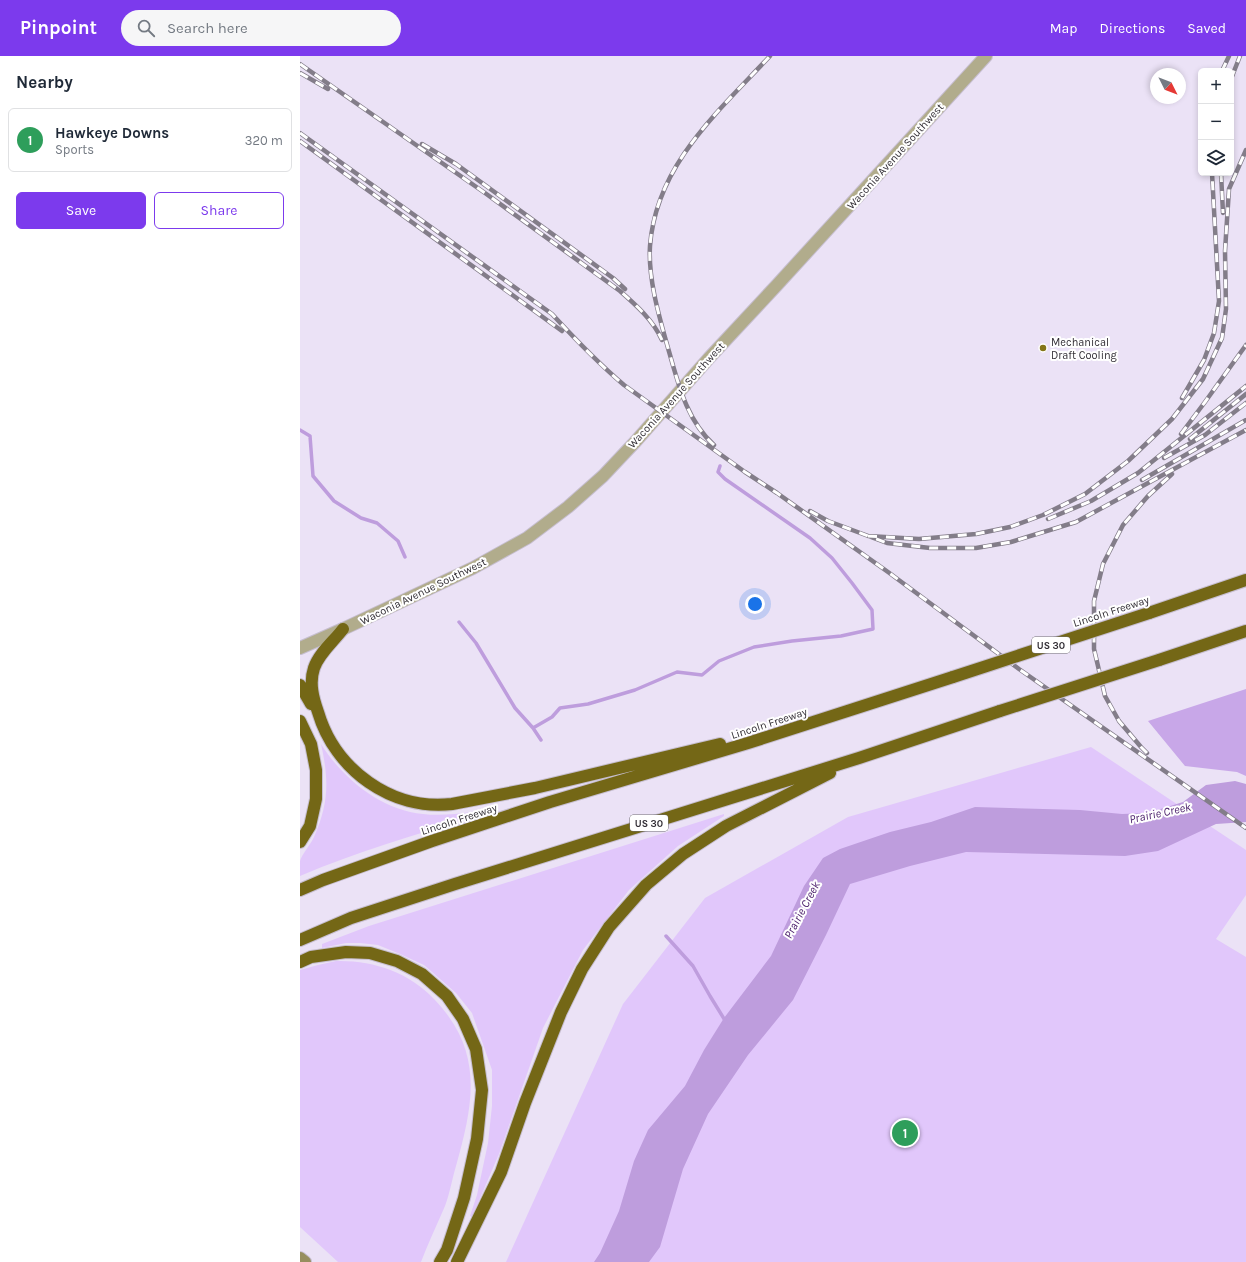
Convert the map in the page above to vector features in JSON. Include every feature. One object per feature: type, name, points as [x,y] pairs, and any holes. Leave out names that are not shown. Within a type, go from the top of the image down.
[{"type":"highway","name":"Lincoln Freeway","points":[[300,890],[323,880],[432,841],[748,743],[1246,580]]},
{"type":"highway","points":[[319,717],[312,691],[314,668],[319,658],[344,629]]},
{"type":"highway","name":"US 30","points":[[300,940],[351,918],[447,886],[859,758],[1246,630]]},
{"type":"highway","points":[[300,685],[319,717],[329,740],[352,769],[377,789],[413,803],[439,806],[542,787],[716,745],[748,743]]},
{"type":"highway","points":[[300,721],[311,744],[316,770],[316,799],[310,826],[300,842]]},
{"type":"highway","points":[[457,1262],[501,1172],[525,1103],[561,1012],[582,969],[609,927],[646,885],[683,854],[726,826],[859,758]]},
{"type":"highway","points":[[300,962],[311,957],[346,952],[370,953],[398,961],[422,974],[446,996],[463,1019],[476,1049],[482,1090],[478,1132],[464,1198],[447,1250],[440,1262]]},
{"type":"main road","points":[[300,1258],[305,1262]]},
{"type":"street","name":"Waconia Avenue Southwest","points":[[300,648],[344,629],[473,568],[527,538],[568,507],[599,479],[636,441],[709,358],[986,56]]},
{"type":"shaded area","points":[[1246,689],[1246,776],[1237,772],[1185,766],[1148,721]]},
{"type":"shaded area","points":[[321,744],[340,769],[364,791],[392,806],[407,811],[429,815],[472,812],[473,817],[364,852],[300,876],[300,861],[314,837],[323,813],[325,802],[326,780]]},
{"type":"shaded area","points":[[1091,747],[1246,850],[1246,895],[1216,939],[1246,957],[1246,1262],[506,1262],[623,1004],[705,898],[848,817]]},
{"type":"shaded area","points":[[724,814],[724,816],[678,846],[629,890],[583,950],[543,1028],[499,1154],[472,1217],[470,1216],[477,1195],[488,1143],[492,1106],[492,1070],[472,1013],[456,993],[424,965],[378,945],[346,943],[322,948],[322,944],[369,926]]},
{"type":"shaded area","points":[[336,961],[350,961],[376,965],[401,975],[424,990],[434,999],[450,1018],[461,1038],[468,1058],[470,1099],[462,1143],[447,1201],[421,1262],[338,1262],[300,1227],[300,970]]},
{"type":"water","name":"Prairie Creek","points":[[1235,781],[1246,784],[1246,822],[1216,824],[1158,851],[1125,856],[966,852],[910,866],[850,884],[793,1000],[748,1055],[708,1114],[683,1169],[660,1247],[649,1262],[594,1262],[600,1253],[619,1211],[634,1161],[648,1130],[685,1086],[704,1050],[724,1018],[771,956],[804,886],[823,858],[840,849],[890,832],[931,822],[975,807],[1080,810],[1122,814],[1148,813],[1183,802],[1206,785]]},
{"type":"waterway","points":[[300,430],[310,436],[313,476],[334,501],[361,518],[377,523],[398,541],[405,557]]},
{"type":"waterway","points":[[533,728],[552,717],[560,708],[588,704],[635,690],[677,672],[702,675],[719,661],[754,647],[841,636],[873,629],[872,610],[832,558],[810,538],[725,479],[718,472],[720,466]]},
{"type":"waterway","points":[[459,622],[476,643],[515,708],[533,728],[541,740]]},
{"type":"waterway","points":[[666,936],[693,966],[726,1022]]},
{"type":"railway","points":[[714,445],[696,424],[684,400],[665,336],[652,284],[650,246],[655,217],[664,190],[677,165],[711,119],[770,56]]},
{"type":"railway","points":[[1223,68],[1229,56]]},
{"type":"railway","points":[[1234,71],[1240,56]]},
{"type":"railway","points":[[300,64],[485,193],[620,291],[649,319],[662,340]]},
{"type":"railway","points":[[300,73],[328,89]]},
{"type":"railway","points":[[300,133],[552,314],[587,351],[624,385],[888,572],[1019,669],[1246,828]]},
{"type":"railway","points":[[300,141],[562,331]]},
{"type":"railway","points":[[422,144],[456,164],[613,278],[625,289]]},
{"type":"railway","points":[[868,536],[919,539],[976,534],[1010,527],[1043,515],[1085,494],[1128,461],[1172,419],[1203,379],[1222,338],[1226,309],[1225,251],[1229,189],[1246,150]]},
{"type":"railway","points":[[1182,398],[1204,360],[1214,333],[1219,301],[1212,176]]},
{"type":"railway","points":[[1221,176],[1223,213]]},
{"type":"railway","points":[[1181,434],[1246,345]]},
{"type":"railway","points":[[1048,519],[1091,501],[1138,473],[1246,386]]},
{"type":"railway","points":[[1190,439],[1246,394]]},
{"type":"railway","points":[[1164,458],[1205,435],[1246,403]]},
{"type":"railway","points":[[1142,480],[1246,420]]},
{"type":"railway","points":[[810,511],[828,521],[887,543],[930,548],[976,548],[1011,542],[1076,522],[1246,430]]},
{"type":"railway","points":[[1147,753],[1119,721],[1105,696],[1094,649],[1094,601],[1103,564],[1123,525],[1148,496],[1172,474]]},
{"type":"place","name":"Mechanical Draft Cooling","points":[[1043,348]]},
{"type":"place","name":"Hawkeye Downs","points":[[905,1133]]}]
